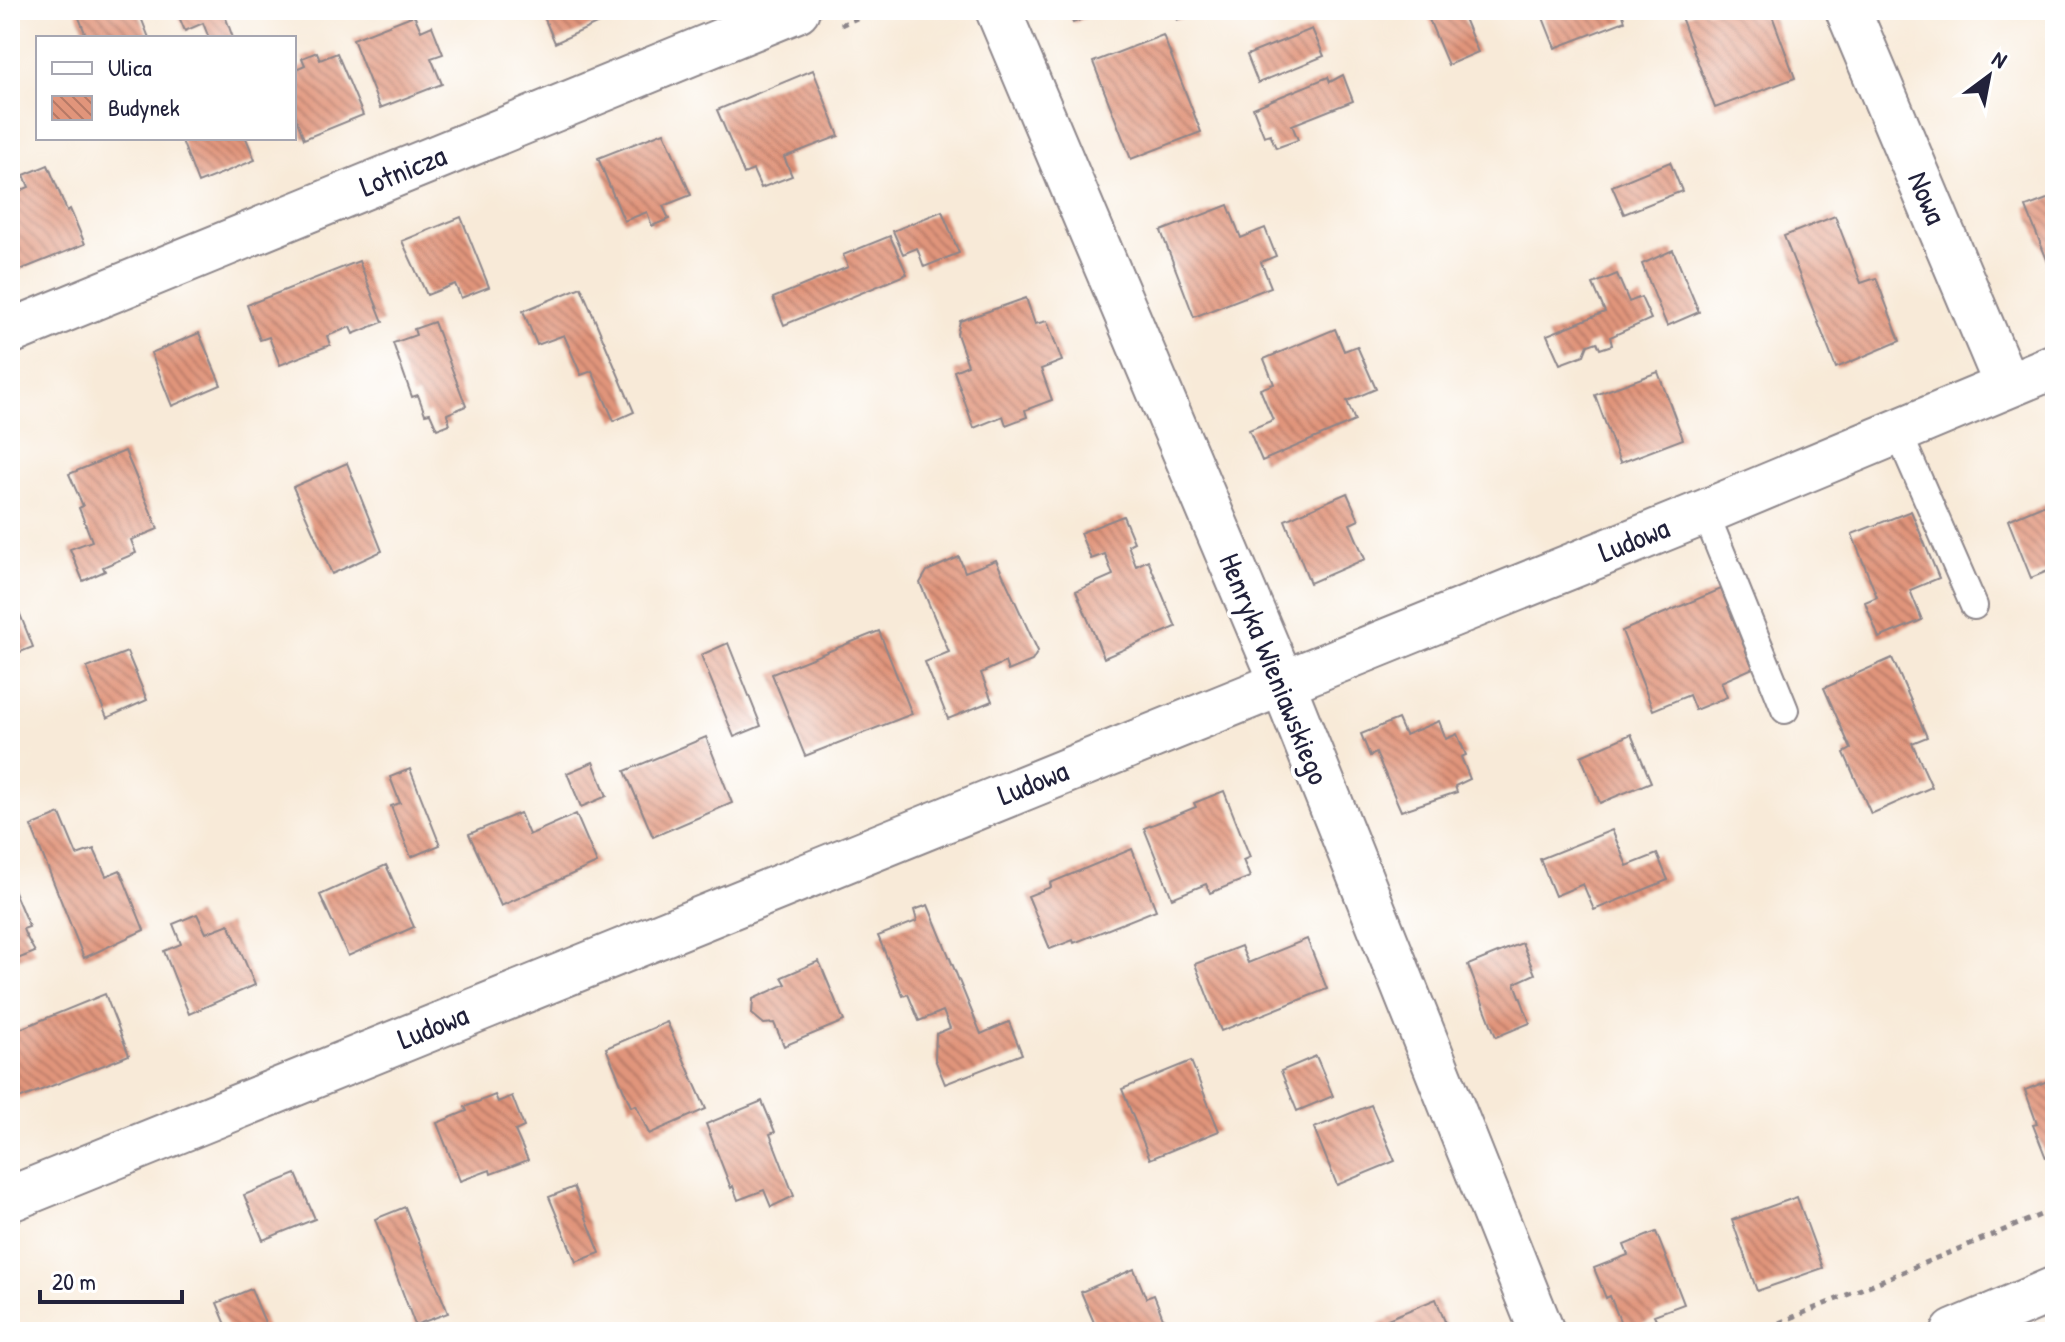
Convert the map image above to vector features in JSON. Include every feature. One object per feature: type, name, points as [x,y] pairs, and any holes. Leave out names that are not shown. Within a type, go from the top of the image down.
[{"type":"street","name":"Lotnicza","points":[[10,332],[797,10]]},
{"type":"street","name":"Henryka Wieniawskiego","points":[[998,10],[1282,682],[1542,1332]]},
{"type":"street","name":"Nowa","points":[[1848,10],[2007,386]]},
{"type":"street","name":"Ludowa","points":[[10,1199],[1705,512],[2055,366]]},
{"type":"street","points":[[1954,1332],[2055,1289]]},
{"type":"lane","points":[[1898,432],[1974,606]]},
{"type":"lane","points":[[1705,512],[1785,710]]},
{"type":"path","points":[[1757,1332],[2055,1209]]},
{"type":"building","points":[[76,10],[138,10],[148,36],[86,36]]},
{"type":"building","points":[[176,10],[223,10],[232,36],[208,36],[203,23],[185,31]]},
{"type":"building","points":[[541,10],[627,10],[555,43]]},
{"type":"building","points":[[1067,10],[1104,10],[1073,23]]},
{"type":"building","points":[[1173,10],[1201,10],[1177,20]]},
{"type":"building","points":[[1425,10],[1478,10],[1463,16],[1478,52],[1448,65]]},
{"type":"building","points":[[1540,10],[1621,10],[1625,21],[1555,48]]},
{"type":"building","points":[[1699,10],[1770,10],[1795,78],[1715,108],[1681,17]]},
{"type":"building","points":[[414,15],[421,31],[432,26],[443,54],[431,58],[442,84],[380,108],[353,39]]},
{"type":"building","points":[[1312,29],[1324,56],[1258,83],[1247,55]]},
{"type":"building","points":[[1163,35],[1201,132],[1131,159],[1093,62]]},
{"type":"building","points":[[317,52],[320,60],[337,53],[363,115],[304,139],[296,118],[296,69],[305,65],[302,58]]},
{"type":"building","points":[[813,70],[839,136],[784,157],[792,176],[761,188],[753,170],[744,174],[717,110]]},
{"type":"building","points":[[1343,75],[1353,101],[1292,125],[1298,140],[1276,148],[1270,134],[1264,136],[1253,108],[1328,77],[1330,82]]},
{"type":"building","points":[[664,132],[691,195],[663,206],[669,219],[652,226],[647,212],[624,221],[598,158]]},
{"type":"building","points":[[182,140],[247,140],[255,160],[198,183]]},
{"type":"building","points":[[1670,162],[1682,191],[1624,214],[1612,186]]},
{"type":"building","points":[[48,165],[85,244],[10,274],[10,195],[29,187],[24,175]]},
{"type":"building","points":[[2055,196],[2055,280],[2026,207]]},
{"type":"building","points":[[1228,205],[1241,238],[1265,228],[1276,256],[1261,262],[1271,287],[1194,317],[1161,231]]},
{"type":"building","points":[[942,211],[959,253],[924,267],[917,248],[903,254],[893,231]]},
{"type":"building","points":[[1835,216],[1861,283],[1876,278],[1900,341],[1836,368],[1784,236]]},
{"type":"building","points":[[461,217],[489,287],[461,298],[455,284],[427,295],[402,241]]},
{"type":"building","points":[[890,236],[907,274],[784,325],[773,298],[848,267],[843,255]]},
{"type":"building","points":[[1673,250],[1699,312],[1667,326],[1642,264]]},
{"type":"building","points":[[359,261],[383,322],[353,334],[350,327],[327,336],[330,345],[280,365],[269,337],[260,340],[247,305]]},
{"type":"building","points":[[1617,274],[1629,302],[1641,297],[1651,319],[1610,337],[1612,345],[1600,349],[1597,342],[1588,345],[1584,355],[1560,364],[1547,335],[1605,312],[1593,284]]},
{"type":"building","points":[[581,287],[634,412],[614,421],[592,371],[581,375],[564,335],[537,345],[523,311]]},
{"type":"building","points":[[1026,298],[1035,324],[1047,321],[1062,361],[1041,369],[1052,400],[1025,410],[1027,417],[1006,425],[1003,416],[974,428],[954,371],[968,365],[957,334],[960,321]]},
{"type":"building","points":[[434,322],[466,406],[447,414],[450,424],[437,429],[430,413],[425,414],[418,395],[412,397],[393,343],[416,335],[414,329]]},
{"type":"building","points":[[1335,329],[1344,351],[1357,346],[1376,389],[1347,401],[1355,421],[1262,461],[1249,430],[1273,420],[1260,389],[1274,384],[1264,359]]},
{"type":"building","points":[[199,333],[221,385],[172,406],[151,353]]},
{"type":"building","points":[[1658,372],[1683,439],[1620,463],[1595,395]]},
{"type":"building","points":[[125,451],[158,529],[131,540],[136,553],[103,567],[105,571],[83,581],[70,549],[92,541],[79,508],[83,506],[69,474]]},
{"type":"building","points":[[347,463],[382,551],[332,574],[293,487]]},
{"type":"building","points":[[1347,493],[1359,520],[1350,524],[1365,559],[1310,583],[1285,520]]},
{"type":"building","points":[[2055,500],[2055,568],[2031,578],[2008,520]]},
{"type":"building","points":[[1911,511],[1939,578],[1910,590],[1922,620],[1879,638],[1865,602],[1877,597],[1852,534]]},
{"type":"building","points":[[1123,516],[1134,542],[1128,545],[1136,566],[1148,560],[1176,627],[1104,658],[1076,591],[1113,575],[1105,554],[1091,559],[1080,533]]},
{"type":"building","points":[[959,557],[965,572],[996,560],[1038,651],[1032,661],[1008,671],[1005,662],[981,673],[992,701],[948,719],[925,662],[949,652],[920,583],[927,571]]},
{"type":"building","points":[[10,589],[33,647],[10,656]]},
{"type":"building","points":[[1721,589],[1753,668],[1721,682],[1727,697],[1695,710],[1689,695],[1653,710],[1622,631]]},
{"type":"building","points":[[879,631],[912,714],[805,756],[772,674]]},
{"type":"building","points":[[728,643],[761,726],[734,737],[701,655]]},
{"type":"building","points":[[127,652],[147,700],[107,718],[87,668]]},
{"type":"building","points":[[1892,658],[1927,737],[1912,743],[1932,787],[1871,814],[1844,753],[1851,749],[1824,688]]},
{"type":"building","points":[[1398,719],[1405,735],[1439,721],[1446,739],[1457,734],[1466,755],[1461,757],[1470,779],[1455,786],[1457,792],[1401,811],[1376,753],[1370,756],[1361,734]]},
{"type":"building","points":[[1631,734],[1651,782],[1600,803],[1581,756]]},
{"type":"building","points":[[706,737],[732,803],[653,837],[625,771]]},
{"type":"building","points":[[593,762],[607,796],[581,807],[567,773]]},
{"type":"building","points":[[410,769],[440,845],[411,857],[391,806],[400,803],[390,777]]},
{"type":"building","points":[[1224,791],[1250,857],[1243,860],[1250,877],[1210,893],[1206,884],[1172,898],[1144,828],[1196,807],[1194,803]]},
{"type":"building","points":[[520,813],[529,835],[576,814],[597,863],[501,906],[469,834]]},
{"type":"building","points":[[60,814],[77,855],[94,849],[106,876],[120,870],[144,930],[84,958],[31,826]]},
{"type":"building","points":[[1612,830],[1627,866],[1657,854],[1668,880],[1594,910],[1583,884],[1555,896],[1540,859]]},
{"type":"building","points":[[1132,849],[1156,910],[1074,943],[1073,940],[1050,949],[1028,896],[1051,887],[1050,883]]},
{"type":"building","points":[[386,865],[414,927],[348,956],[320,895]]},
{"type":"building","points":[[10,882],[29,927],[23,929],[35,952],[10,962]]},
{"type":"building","points":[[928,905],[981,1034],[1009,1022],[1022,1054],[945,1084],[935,1059],[936,1034],[950,1028],[943,1011],[919,1021],[908,994],[903,996],[878,936],[917,921],[914,910]]},
{"type":"building","points":[[197,914],[206,933],[229,924],[255,985],[189,1014],[164,951],[181,944],[173,924]]},
{"type":"building","points":[[1307,939],[1327,989],[1221,1031],[1195,964],[1241,946],[1248,963]]},
{"type":"building","points":[[1522,943],[1535,974],[1515,983],[1530,1023],[1496,1037],[1468,965]]},
{"type":"building","points":[[819,961],[844,1021],[784,1046],[774,1023],[764,1024],[752,1014],[753,999],[786,984],[782,977]]},
{"type":"building","points":[[105,994],[129,1055],[19,1099],[10,1077],[10,1033]]},
{"type":"building","points":[[667,1022],[706,1109],[649,1134],[636,1105],[631,1107],[606,1048]]},
{"type":"building","points":[[1316,1056],[1333,1096],[1297,1111],[1281,1071]]},
{"type":"building","points":[[1191,1061],[1219,1131],[1150,1159],[1122,1089]]},
{"type":"building","points":[[2055,1078],[2055,1154],[2046,1158],[2033,1125],[2037,1124],[2025,1090]]},
{"type":"building","points":[[495,1095],[498,1102],[512,1096],[524,1127],[515,1131],[528,1160],[491,1174],[490,1170],[460,1181],[437,1123]]},
{"type":"building","points":[[762,1101],[775,1132],[770,1134],[794,1196],[771,1207],[764,1190],[738,1200],[706,1124]]},
{"type":"building","points":[[1371,1105],[1395,1161],[1337,1185],[1314,1128]]},
{"type":"building","points":[[296,1174],[315,1219],[263,1240],[244,1195]]},
{"type":"building","points":[[574,1187],[600,1253],[576,1262],[549,1197]]},
{"type":"building","points":[[1797,1197],[1823,1268],[1757,1291],[1732,1220]]},
{"type":"building","points":[[405,1207],[448,1313],[415,1325],[375,1219]]},
{"type":"building","points":[[1656,1232],[1684,1304],[1624,1331],[1610,1296],[1606,1298],[1594,1268],[1628,1255],[1624,1245]]},
{"type":"building","points":[[1134,1269],[1146,1298],[1154,1295],[1166,1326],[1153,1332],[1098,1332],[1081,1292]]},
{"type":"building","points":[[251,1289],[269,1332],[229,1332],[217,1303]]},
{"type":"building","points":[[1436,1299],[1449,1332],[1381,1332],[1378,1323]]}]
